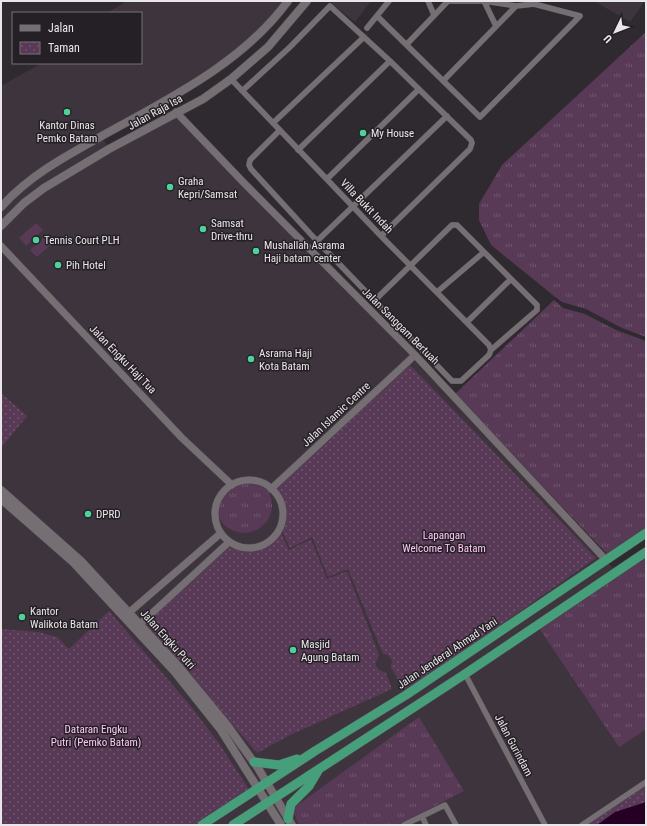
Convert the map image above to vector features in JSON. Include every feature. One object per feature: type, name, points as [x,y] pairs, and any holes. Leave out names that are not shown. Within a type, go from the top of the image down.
[{"type":"highway","name":"Jalan Jenderal Ahmad Yani","points":[[202,825],[307,756],[406,695],[605,559],[646,533]]},
{"type":"highway","points":[[233,825],[464,674],[646,552]]},
{"type":"highway","points":[[526,614],[535,627]]},
{"type":"highway","points":[[254,762],[279,765],[307,756]]},
{"type":"highway","points":[[287,823],[291,804],[309,786],[320,768]]},
{"type":"main road","name":"Jalan Raja Isa","points":[[1,226],[24,203],[44,188],[109,149],[176,112],[203,99],[231,79],[268,47],[297,15],[307,1]]},
{"type":"main road","name":"Jalan Raja Isa","points":[[1,207],[16,190],[38,174],[165,100],[228,60],[260,32],[287,3]]},
{"type":"main road","points":[[287,3],[297,15]]},
{"type":"main road","points":[[102,136],[109,149]]},
{"type":"main road","name":"Jalan Engku Putri","points":[[1,490],[81,562],[206,699],[254,762],[276,797],[287,823]]},
{"type":"main road","name":"Jalan Engku Putri","points":[[1,499],[73,562],[127,614]]},
{"type":"main road","name":"Jalan Engku Putri","points":[[138,626],[221,730],[268,802],[287,823]]},
{"type":"street","points":[[367,28],[389,1]]},
{"type":"street","points":[[428,1],[434,14]]},
{"type":"street","points":[[377,16],[480,117],[580,16],[534,4],[516,6],[484,1],[447,1],[407,44]]},
{"type":"street","points":[[484,1],[496,26]]},
{"type":"street","points":[[242,91],[290,47],[330,6],[390,61],[471,140],[472,143],[470,149],[381,236]]},
{"type":"street","points":[[442,81],[516,6]]},
{"type":"street","points":[[273,123],[364,37]]},
{"type":"street","points":[[298,150],[390,61]]},
{"type":"street","name":"Villa Bukit Indah","points":[[231,79],[298,150],[354,206],[381,236],[490,347]]},
{"type":"street","points":[[327,179],[419,89]]},
{"type":"street","name":"Jalan Sanggam Bertuah","points":[[176,112],[244,183],[416,355],[605,559]]},
{"type":"street","points":[[317,241],[447,116]]},
{"type":"street","points":[[280,130],[250,160],[249,165],[317,241],[374,301],[454,382],[461,381],[489,355],[490,347],[537,310],[537,305],[454,224],[410,264],[374,301]]},
{"type":"street","name":"Jalan Engku Haji Tua","points":[[1,246],[182,438],[232,485]]},
{"type":"street","points":[[437,292],[484,252]]},
{"type":"street","points":[[467,322],[511,279]]},
{"type":"street","name":"Jalan Islamic Centre","points":[[271,489],[416,355]]},
{"type":"street","points":[[244,481],[254,481],[271,489],[278,498],[282,510],[282,517],[276,535],[271,540],[260,546],[249,548],[238,546],[229,542],[220,533],[216,524],[216,506],[220,497],[232,485],[244,481]]},
{"type":"street","points":[[127,614],[220,533]]},
{"type":"street","points":[[138,626],[229,542]]},
{"type":"street","name":"Jalan Gurindam","points":[[464,674],[545,825]]},
{"type":"street","points":[[582,825],[646,782]]},
{"type":"street","points":[[404,825],[445,805],[456,825]]},
{"type":"street","points":[[422,816],[426,825]]},
{"type":"shaded area","points":[[127,1],[288,1],[228,60],[102,137],[109,149],[176,112],[605,559],[630,588],[646,646],[646,782],[582,825],[1,825],[1,86],[40,64],[142,64],[142,12],[109,12]]},
{"type":"shaded area","points":[[334,1],[371,1],[355,22],[332,4]]},
{"type":"shaded area","points":[[594,1],[645,1],[630,22]]},
{"type":"shaded area","points":[[646,802],[646,825],[597,825],[615,812]]},
{"type":"green space","points":[[646,32],[646,337],[622,328],[586,309],[562,302],[554,296],[491,245],[479,220],[479,204],[502,165]]},
{"type":"green space","points":[[36,223],[43,230],[26,246],[19,238]]},
{"type":"green space","points":[[47,234],[54,242],[37,257],[30,250]]},
{"type":"green space","points":[[554,300],[563,308],[585,314],[616,330],[646,341],[646,528],[607,554],[455,394]]},
{"type":"green space","name":"Lapangan Welcome To Batam","points":[[406,361],[596,558],[406,691],[391,668],[392,660],[388,655],[383,654],[348,569],[328,577],[312,537],[290,548],[278,523],[281,501],[272,483]]},
{"type":"green space","points":[[1,393],[27,416],[1,448]]},
{"type":"green space","points":[[238,477],[250,477],[260,481],[268,489],[272,499],[272,511],[268,521],[260,529],[250,533],[238,533],[228,529],[220,521],[216,511],[216,499],[220,489],[228,481]]},
{"type":"green space","points":[[280,531],[289,550],[311,539],[327,579],[347,571],[379,655],[375,664],[379,670],[386,673],[392,689],[290,735],[257,753],[144,622],[228,546],[250,551],[273,540]]},
{"type":"green space","points":[[646,557],[646,729],[619,747],[539,628]]},
{"type":"green space","name":"Dataran Engku Putri (Pemko Batam)","points":[[109,611],[189,704],[218,742],[249,789],[196,825],[1,825],[1,629],[38,632],[57,637],[69,649]]},
{"type":"green space","points":[[419,717],[464,791],[398,825],[299,825],[292,809]]},
{"type":"green space","points":[[646,785],[646,825],[586,825]]},
{"type":"place","name":"Kantor Dinas Pemko Batam","points":[[67,112]]},
{"type":"place","name":"My House","points":[[363,133]]},
{"type":"place","name":"Graha Kepri/Samsat","points":[[170,187]]},
{"type":"place","name":"Samsat Drive-thru","points":[[203,229]]},
{"type":"place","name":"Tennis Court PLH","points":[[36,240]]},
{"type":"place","name":"Mushallah Asrama Haji batam center","points":[[256,251]]},
{"type":"place","name":"Pih Hotel","points":[[58,265]]},
{"type":"place","name":"Asrama Haji Kota Batam","points":[[251,359]]},
{"type":"place","name":"DPRD","points":[[88,514]]},
{"type":"place","name":"Kantor Walikota Batam","points":[[22,617]]},
{"type":"place","name":"Masjid Agung Batam","points":[[293,650]]}]
